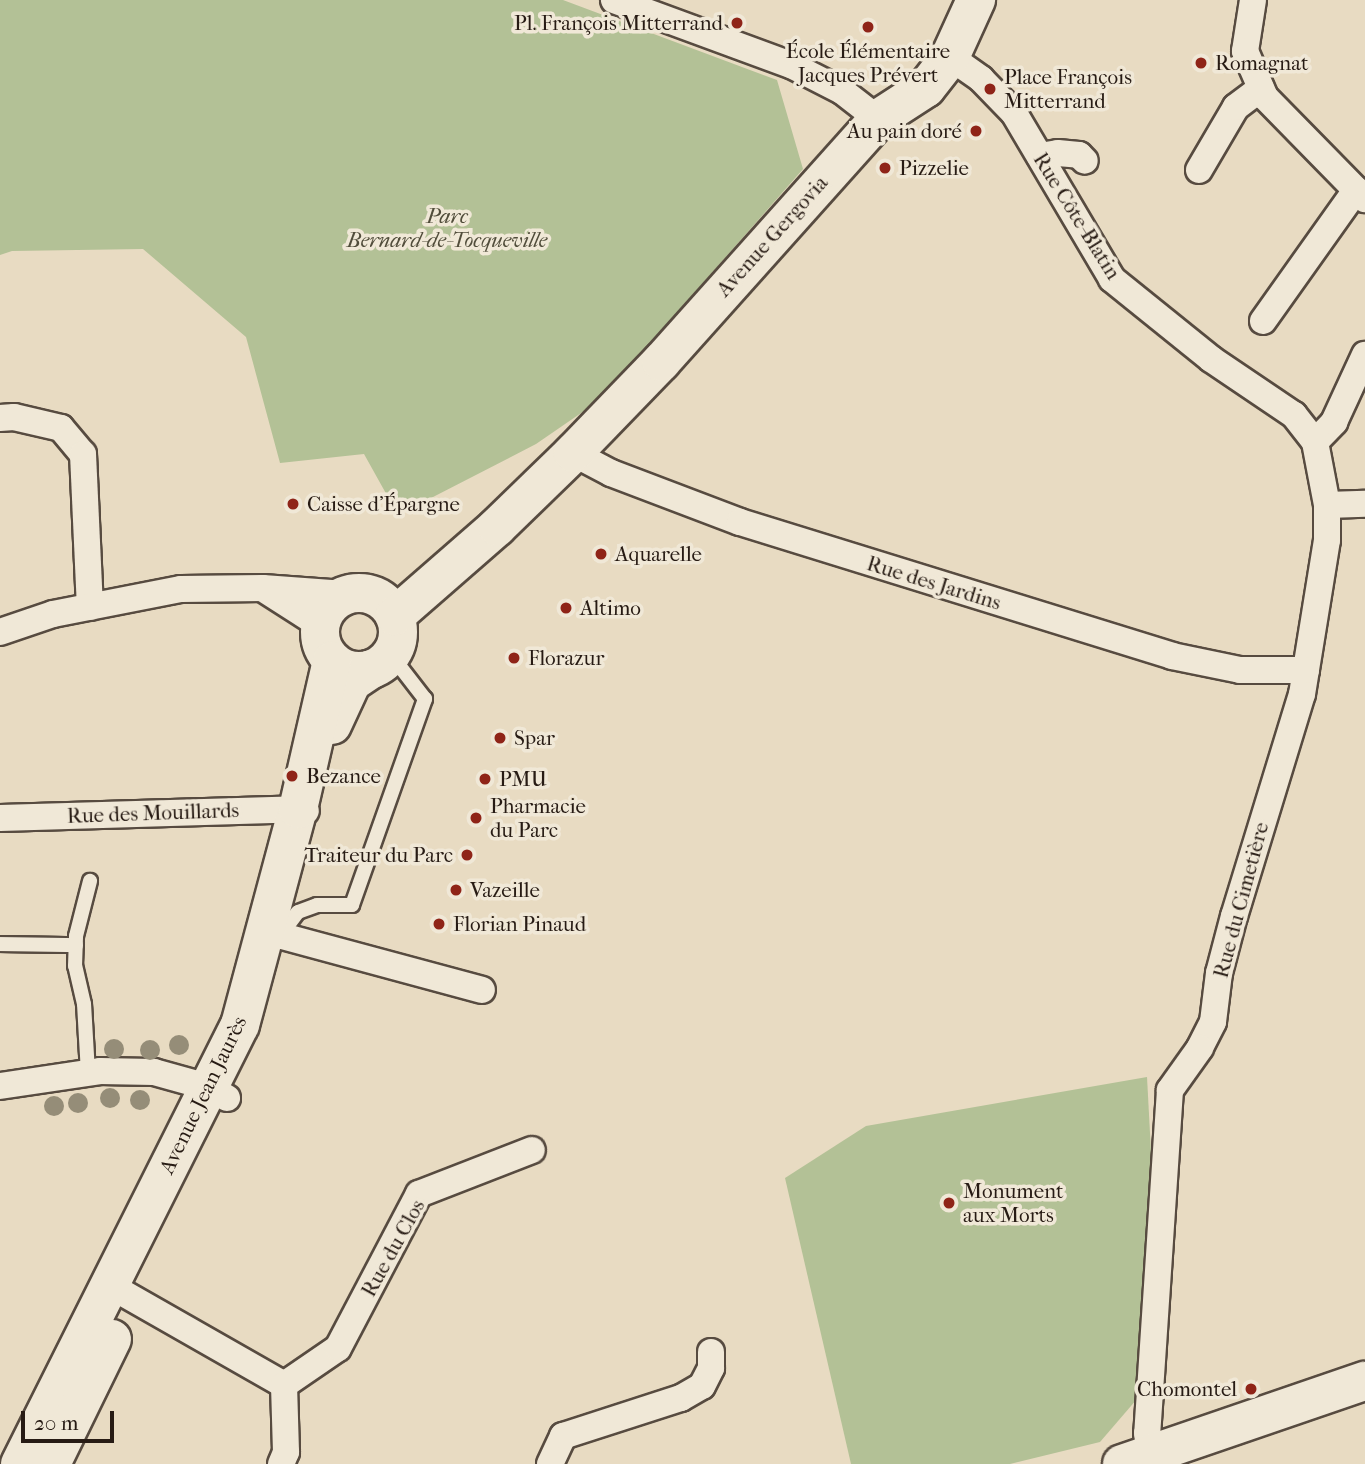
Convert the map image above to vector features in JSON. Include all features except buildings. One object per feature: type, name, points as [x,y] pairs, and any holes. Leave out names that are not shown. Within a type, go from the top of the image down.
[{"type":"main road","name":"Avenue Gergovia","points":[[395,616],[497,527],[565,461],[661,362],[878,119],[926,88],[950,57],[976,0]]},
{"type":"main road","points":[[355,592],[377,597],[395,616],[398,636],[381,662],[351,670],[332,661],[320,638],[320,625],[329,606],[345,594],[355,592]]},
{"type":"main road","name":"Avenue Jean Jaurès","points":[[51,1464],[121,1291],[217,1092],[272,940],[332,661]]},
{"type":"main road","name":"Avenue Jean Jaurès","points":[[302,810],[337,712],[352,682],[381,662]]},
{"type":"main road","name":"Avenue Jean Jaurès","points":[[20,1464],[121,1291]]},
{"type":"main road","points":[[1136,1459],[1365,1381]]},
{"type":"street","points":[[614,0],[791,65],[842,92],[878,119]]},
{"type":"street","points":[[1253,0],[1245,51],[1263,93],[1361,194],[1262,321]]},
{"type":"street","name":"Rue Côte-Blatin","points":[[950,57],[981,79],[1014,113],[1112,279],[1211,359],[1294,415],[1315,442]]},
{"type":"street","points":[[1199,170],[1236,107],[1263,93]]},
{"type":"street","points":[[1040,156],[1058,153],[1079,155],[1085,161]]},
{"type":"street","points":[[1315,442],[1334,422],[1365,355]]},
{"type":"street","points":[[0,418],[15,417],[61,428],[83,454],[90,607]]},
{"type":"street","name":"Rue du Cimetière","points":[[1136,1459],[1147,1433],[1170,1090],[1200,1048],[1213,1022],[1219,973],[1234,916],[1302,694],[1327,540],[1327,505],[1315,442]]},
{"type":"street","name":"Rue des Jardins","points":[[565,461],[611,472],[740,522],[1172,656],[1240,670],[1306,670]]},
{"type":"street","points":[[1327,505],[1365,504]]},
{"type":"street","points":[[263,588],[320,625]]},
{"type":"street","points":[[0,632],[53,614],[181,589],[263,588],[345,594]]},
{"type":"street","name":"Rue des Mouillards","points":[[0,818],[302,810]]},
{"type":"street","points":[[272,940],[482,990]]},
{"type":"street","points":[[0,1086],[88,1073],[153,1072],[217,1092]]},
{"type":"street","name":"Rue du Clos","points":[[284,1385],[338,1348],[419,1194],[532,1150]]},
{"type":"street","points":[[121,1291],[284,1385],[286,1452],[281,1464]]},
{"type":"street","points":[[550,1464],[563,1436],[681,1398],[702,1386],[710,1368],[711,1352]]},
{"type":"lane","points":[[272,940],[298,912],[317,905],[352,905],[425,699],[381,662]]},
{"type":"lane","points":[[88,1073],[84,1004],[75,966],[76,946],[90,881]]},
{"type":"lane","points":[[0,944],[76,946]]},
{"type":"green space","name":"Parc Bernard-de-Tocqueville","points":[[0,0],[563,0],[777,80],[803,169],[600,400],[536,444],[398,515],[364,454],[280,463],[246,337],[143,249],[12,251],[0,255]]},
{"type":"green space","points":[[1147,1077],[1154,1208],[1137,1399],[1100,1442],[1010,1464],[851,1464],[785,1178],[866,1126]]},
{"type":"place","name":"Pl. François Mitterrand","points":[[737,23]]},
{"type":"place","name":"École Élémentaire Jacques Prévert","points":[[868,27]]},
{"type":"place","name":"Romagnat","points":[[1201,63]]},
{"type":"place","name":"Place François Mitterrand","points":[[990,89]]},
{"type":"place","name":"Au pain doré","points":[[976,131]]},
{"type":"place","name":"Pizzelie","points":[[885,168]]},
{"type":"place","name":"Caisse d'Épargne","points":[[293,504]]},
{"type":"place","name":"Aquarelle","points":[[601,554]]},
{"type":"place","name":"Altimo","points":[[566,608]]},
{"type":"place","name":"Florazur","points":[[514,658]]},
{"type":"place","name":"Spar","points":[[500,738]]},
{"type":"place","name":"Bezance","points":[[292,776]]},
{"type":"place","name":"PMU","points":[[485,779]]},
{"type":"place","name":"Pharmacie du Parc","points":[[476,818]]},
{"type":"place","name":"Traiteur du Parc","points":[[467,855]]},
{"type":"place","name":"Vazeille","points":[[456,890]]},
{"type":"place","name":"Florian Pinaud","points":[[439,924]]},
{"type":"place","name":"Monument aux Morts","points":[[949,1203]]},
{"type":"place","name":"Chomontel","points":[[1251,1389]]}]
